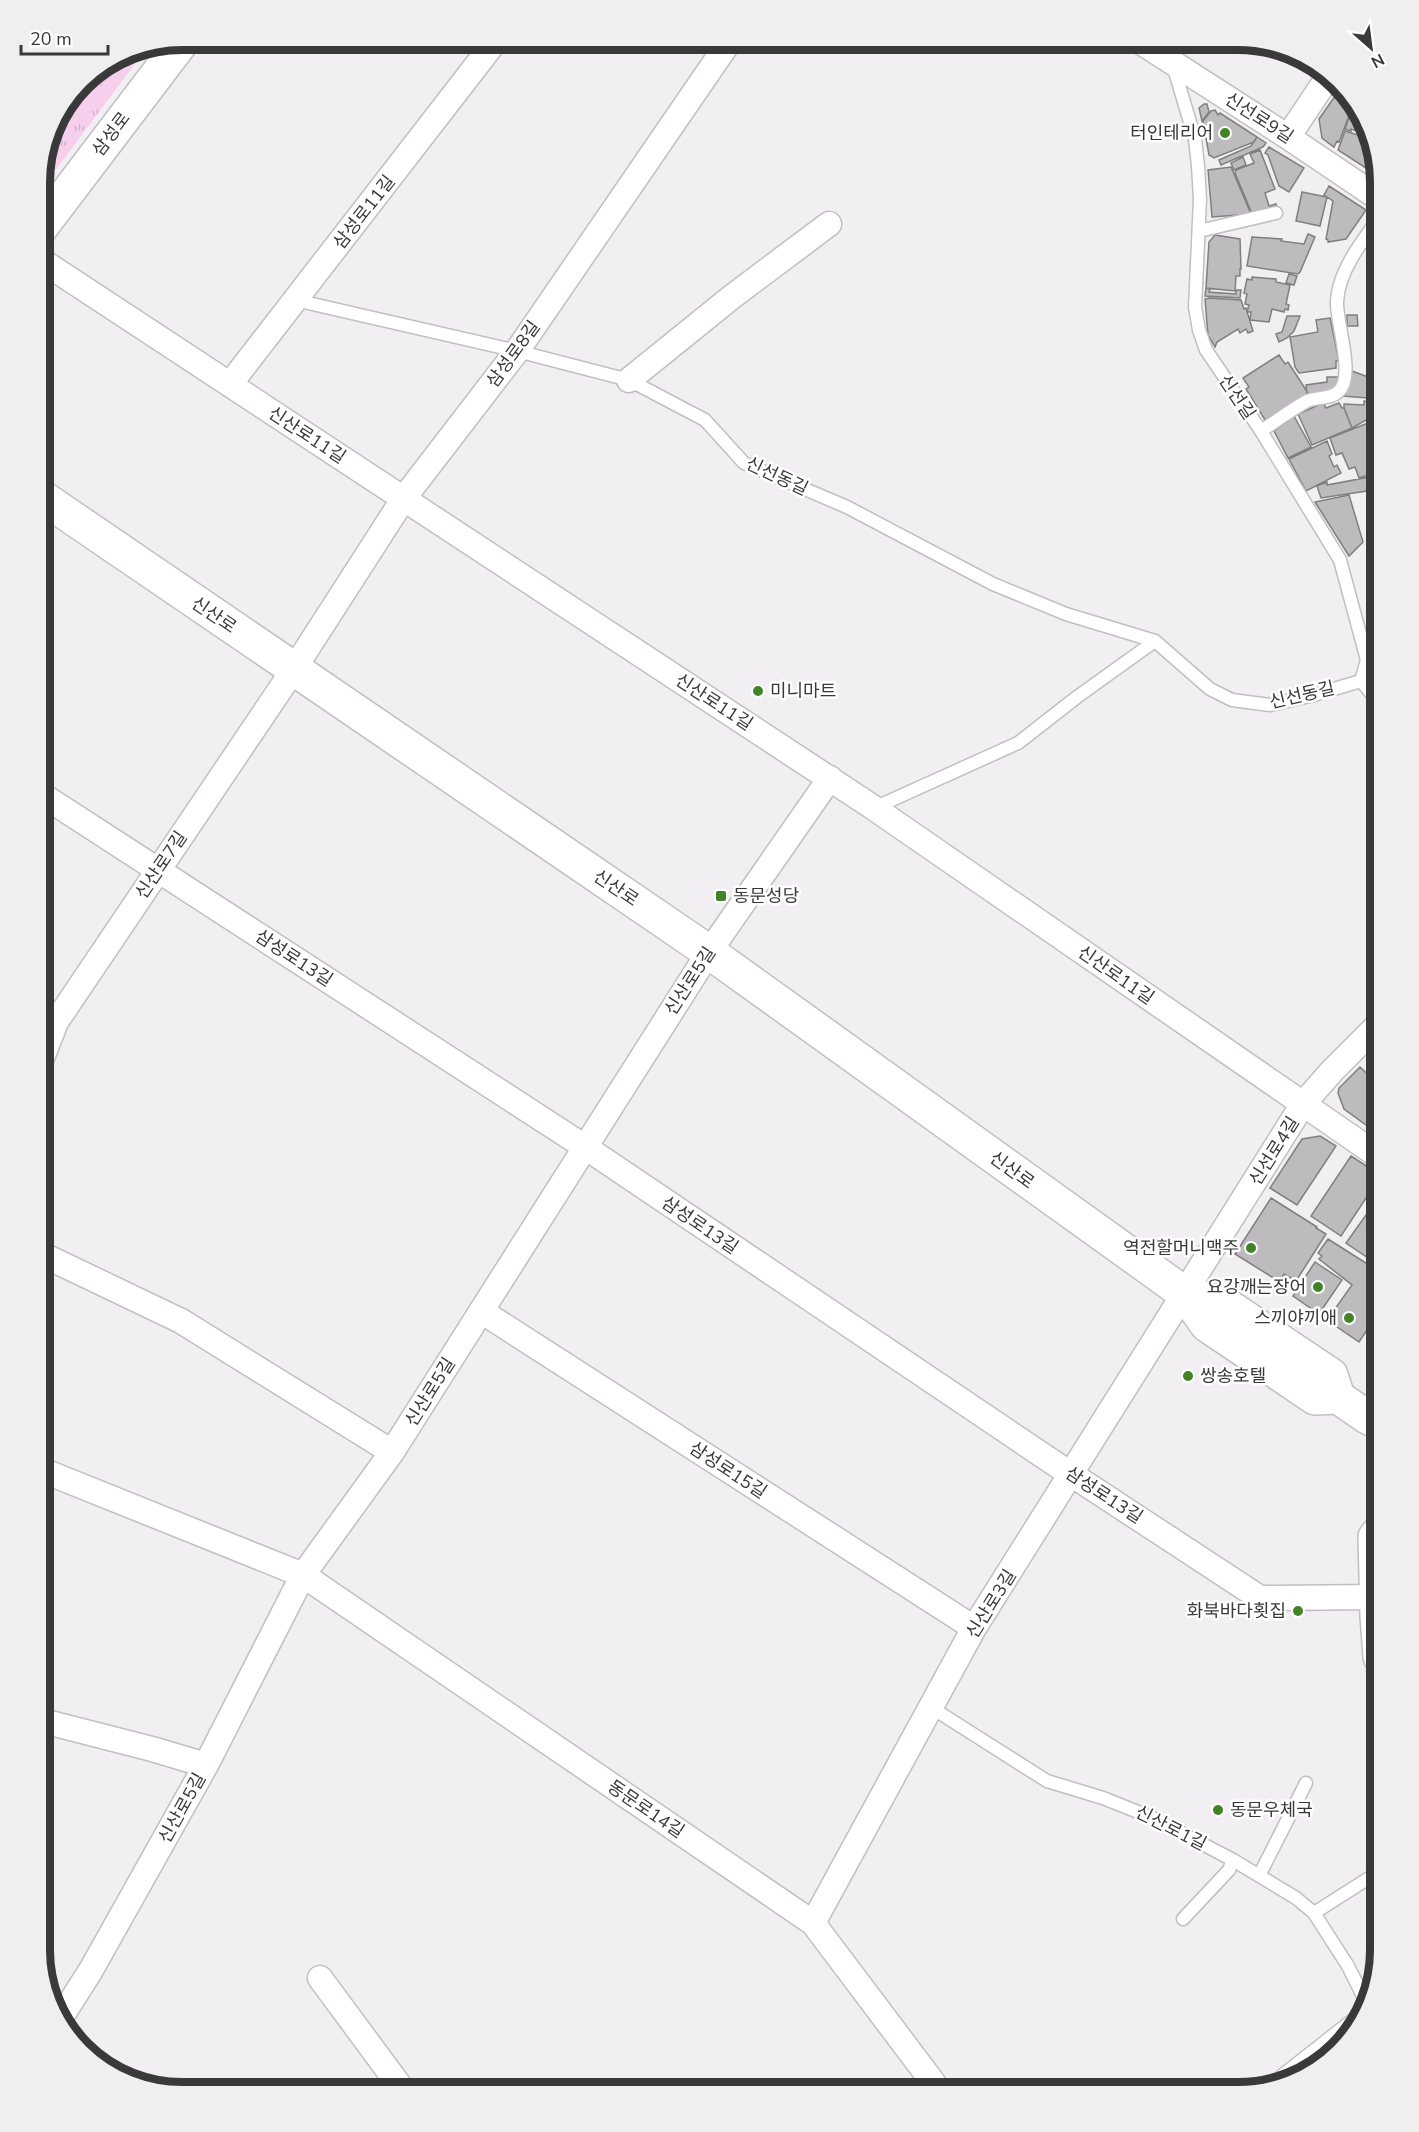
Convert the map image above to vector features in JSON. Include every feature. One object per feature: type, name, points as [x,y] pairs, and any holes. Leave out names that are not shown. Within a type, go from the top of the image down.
[{"type":"main road","name":"삼성로","points":[[50,216],[175,50]]},
{"type":"main road","name":"신산로","points":[[50,503],[709,952],[1184,1293],[1226,1304],[1331,1375],[1338,1397],[1370,1418]]},
{"type":"street","name":"삼성로11길","points":[[230,384],[489,50]]},
{"type":"street","name":"삼성로8길","points":[[294,669],[404,498],[517,351],[723,50]]},
{"type":"street","name":"신선로9길","points":[[1153,50],[1370,192]]},
{"type":"street","points":[[1288,137],[1325,83]]},
{"type":"street","points":[[629,380],[733,296],[829,224]]},
{"type":"street","name":"신산로11길","points":[[50,266],[830,778],[1370,1150]]},
{"type":"street","name":"신산로7길","points":[[50,1038],[56,1022],[294,669]]},
{"type":"street","name":"신산로5길","points":[[65,2011],[91,1970],[206,1766],[303,1575],[392,1452],[709,952],[830,778]]},
{"type":"street","name":"삼성로13길","points":[[50,800],[585,1148],[1260,1598],[1370,1597]]},
{"type":"street","name":"신선로4길","points":[[1184,1293],[1303,1104],[1370,1033]]},
{"type":"street","points":[[50,1258],[181,1321],[392,1452]]},
{"type":"street","name":"신산로3길","points":[[813,1923],[974,1628],[1184,1293]]},
{"type":"street","name":"삼성로15길","points":[[481,1311],[974,1628]]},
{"type":"street","name":"동문로14길","points":[[50,1473],[303,1575],[813,1923],[933,2082]]},
{"type":"street","points":[[50,1723],[152,1749],[206,1766]]},
{"type":"street","points":[[320,1978],[393,2082]]},
{"type":"lane","name":"신선길","points":[[1173,63],[1195,139],[1200,199],[1195,307],[1199,330],[1206,350],[1261,431],[1340,560],[1367,660]]},
{"type":"lane","points":[[1199,231],[1276,213]]},
{"type":"lane","points":[[1261,431],[1307,402],[1333,395],[1341,388],[1346,365],[1337,313],[1340,288],[1346,272],[1370,232]]},
{"type":"lane","name":"신선동길","points":[[296,300],[517,351],[629,380],[705,420],[744,463],[848,507],[993,584],[1066,614],[1155,641],[1210,689],[1232,700],[1270,705],[1361,681]]},
{"type":"lane","points":[[874,808],[1018,743],[1155,641]]},
{"type":"lane","points":[[1370,657],[1361,681],[1370,692]]},
{"type":"lane","name":"신산로1길","points":[[932,1708],[1047,1781],[1103,1797],[1137,1810],[1233,1860],[1296,1898],[1314,1913],[1348,1966],[1362,1994]]},
{"type":"lane","points":[[1259,1876],[1306,1783]]},
{"type":"lane","points":[[1183,1919],[1229,1870],[1233,1860]]},
{"type":"lane","points":[[1314,1913],[1370,1877]]},
{"type":"green space","points":[[140,57],[50,177],[54,147],[63,123],[82,94],[115,67]]},
{"type":"building","points":[[1336,94],[1350,113],[1339,142],[1337,141],[1334,147],[1322,138],[1319,119]]},
{"type":"building","points":[[1207,104],[1209,112],[1202,121],[1199,108]]},
{"type":"building","points":[[1215,110],[1218,115],[1220,113],[1257,137],[1254,142],[1214,158],[1209,155],[1203,121],[1211,111]]},
{"type":"building","points":[[1350,114],[1359,132],[1345,129]]},
{"type":"building","points":[[1345,131],[1361,136],[1369,170],[1338,150]]},
{"type":"building","points":[[1257,137],[1266,143],[1263,147],[1221,165],[1219,160],[1251,146]]},
{"type":"building","points":[[1269,147],[1304,168],[1289,192],[1279,186],[1268,155],[1265,153]]},
{"type":"building","points":[[1260,150],[1275,189],[1265,193],[1269,206],[1276,204],[1277,207],[1252,214],[1235,173],[1236,170],[1254,163],[1250,154]]},
{"type":"building","points":[[1243,157],[1246,165],[1234,170],[1231,163]]},
{"type":"building","points":[[1231,167],[1251,214],[1212,217],[1208,170]]},
{"type":"building","points":[[1329,186],[1366,210],[1346,239],[1328,242],[1326,239],[1333,201],[1324,195]]},
{"type":"building","points":[[1302,192],[1327,197],[1320,226],[1296,221]]},
{"type":"building","points":[[1308,234],[1315,237],[1298,274],[1247,266],[1252,237],[1282,239],[1281,241],[1304,244]]},
{"type":"building","points":[[1215,235],[1240,239],[1241,269],[1240,276],[1236,276],[1235,291],[1206,288],[1209,242]]},
{"type":"building","points":[[1289,274],[1297,276],[1294,285],[1286,283]]},
{"type":"building","points":[[1252,277],[1276,279],[1276,282],[1290,285],[1286,304],[1289,305],[1288,310],[1285,309],[1284,312],[1272,309],[1269,322],[1250,320],[1251,312],[1247,312],[1249,305],[1245,304],[1247,294],[1244,293],[1247,279],[1252,280]]},
{"type":"building","points":[[1206,288],[1210,289],[1209,292],[1236,294],[1236,290],[1241,290],[1240,298],[1205,296]]},
{"type":"building","points":[[1205,299],[1241,300],[1253,331],[1248,333],[1246,329],[1240,333],[1238,329],[1217,342],[1215,347],[1208,335]]},
{"type":"building","points":[[1347,315],[1357,315],[1358,326],[1347,326]]},
{"type":"building","points":[[1287,316],[1300,316],[1294,331],[1279,342],[1276,334],[1282,332]]},
{"type":"building","points":[[1330,318],[1339,361],[1336,361],[1336,368],[1299,373],[1295,367],[1290,337],[1318,332],[1316,320]]},
{"type":"building","points":[[1279,355],[1285,364],[1288,362],[1308,393],[1265,420],[1246,389],[1249,387],[1243,378]]},
{"type":"building","points":[[1352,371],[1370,378],[1370,398],[1343,396]]},
{"type":"building","points":[[1327,377],[1339,377],[1333,390],[1307,394],[1306,385],[1327,382]]},
{"type":"building","points":[[1364,401],[1370,402],[1370,421],[1366,420],[1352,428],[1344,404],[1364,405]]},
{"type":"building","points":[[1323,403],[1326,408],[1339,403],[1344,408],[1352,428],[1312,445],[1298,414]]},
{"type":"building","points":[[1294,416],[1311,447],[1288,458],[1274,431]]},
{"type":"building","points":[[1370,422],[1370,474],[1359,478],[1355,467],[1349,469],[1342,453],[1336,455],[1330,438]]},
{"type":"building","points":[[1327,441],[1332,454],[1329,456],[1334,467],[1337,465],[1341,473],[1306,491],[1289,459]]},
{"type":"building","points":[[1370,477],[1370,491],[1321,498],[1317,486],[1327,482],[1327,485]]},
{"type":"building","points":[[1349,495],[1363,542],[1349,556],[1315,502]]},
{"type":"building","points":[[1360,1067],[1370,1076],[1370,1128],[1344,1109],[1338,1093],[1339,1088]]},
{"type":"building","points":[[1320,1136],[1336,1146],[1297,1205],[1270,1188],[1302,1139]]},
{"type":"building","points":[[1351,1156],[1370,1168],[1370,1192],[1341,1236],[1311,1216]]},
{"type":"building","points":[[1271,1198],[1326,1234],[1296,1281],[1284,1274],[1280,1282],[1235,1254]]},
{"type":"building","points":[[1370,1209],[1370,1259],[1346,1243]]},
{"type":"building","points":[[1328,1239],[1370,1266],[1370,1326],[1359,1342],[1327,1320],[1352,1285],[1319,1259],[1322,1256],[1318,1253]]},
{"type":"building","points":[[1315,1262],[1342,1280],[1319,1314],[1293,1296]]},
{"type":"place","name":"터인테리어","points":[[1225,133]]},
{"type":"place","name":"미니마트","points":[[758,691]]},
{"type":"place","name":"동문성당","points":[[721,896]]},
{"type":"place","name":"역전할머니맥주","points":[[1251,1248]]},
{"type":"place","name":"요강깨는장어","points":[[1318,1287]]},
{"type":"place","name":"스끼야끼애","points":[[1349,1318]]},
{"type":"place","name":"쌍송호텔","points":[[1188,1376]]},
{"type":"place","name":"화북바다횟집","points":[[1298,1611]]},
{"type":"place","name":"동문우체국","points":[[1218,1810]]}]
